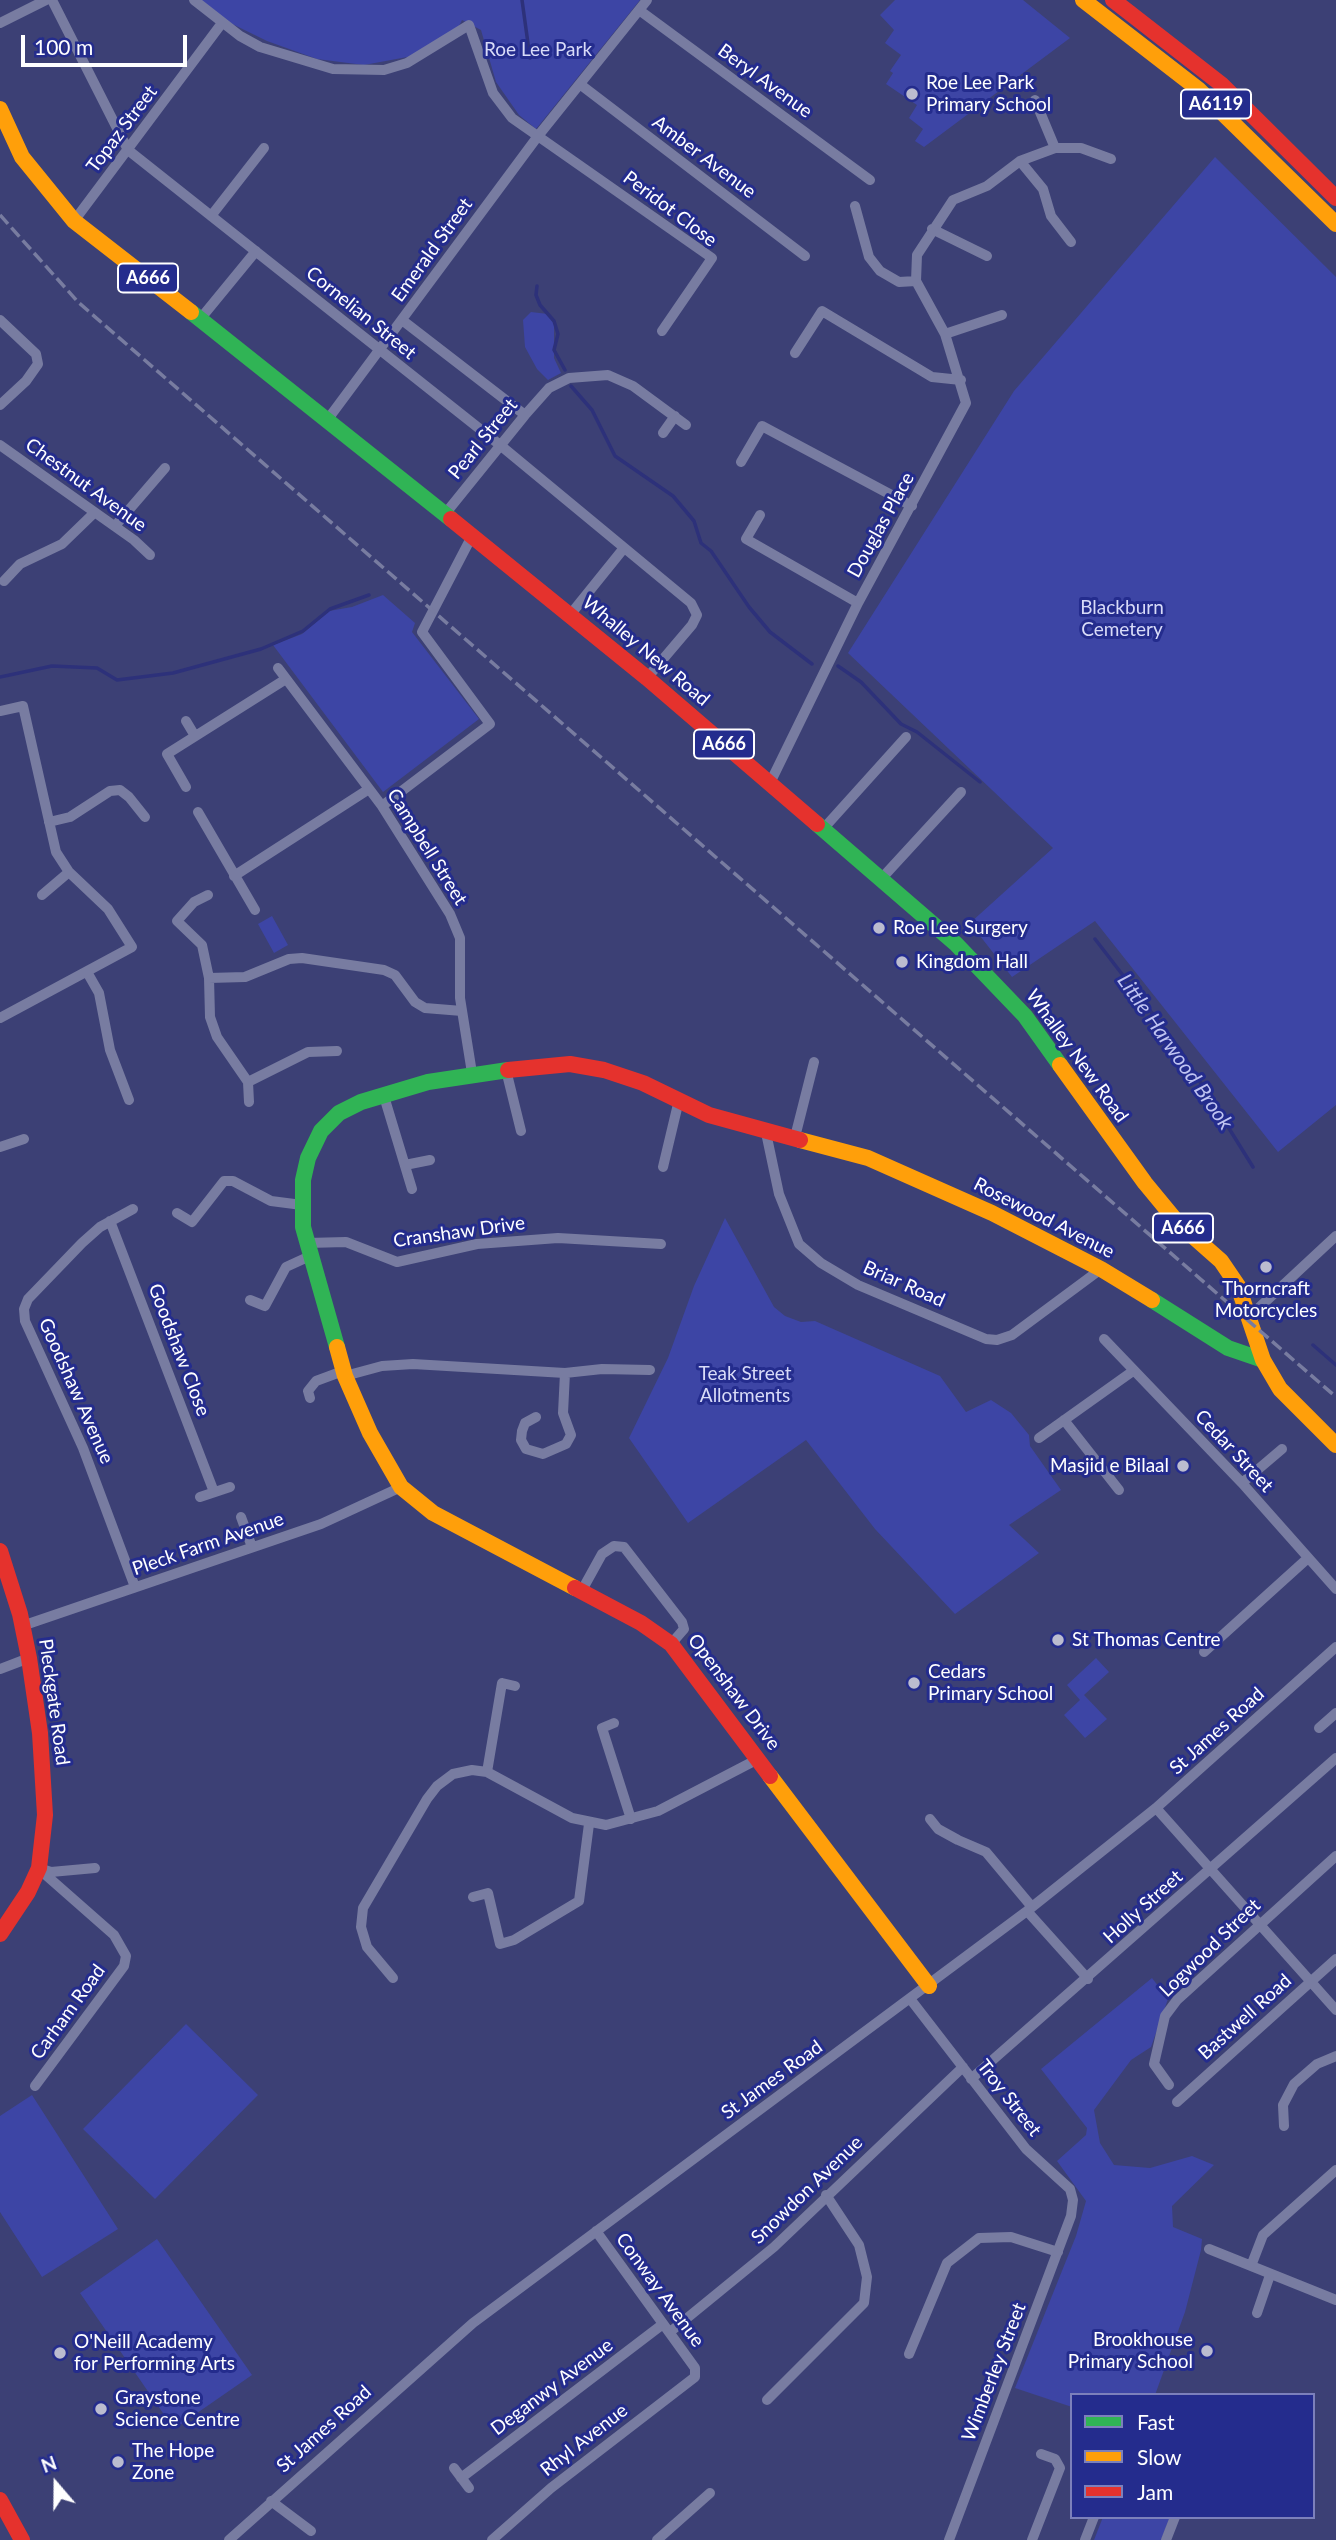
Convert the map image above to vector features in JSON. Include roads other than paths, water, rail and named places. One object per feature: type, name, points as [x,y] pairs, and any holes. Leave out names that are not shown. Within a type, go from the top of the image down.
[{"type":"main road","name":"A6119","points":[[1083,0],[1198,89],[1336,223]]},
{"type":"main road","name":"A6119","points":[[1113,0],[1221,84],[1336,198]]},
{"type":"main road","name":"Whalley New Road","points":[[0,109],[22,157],[74,221],[328,419],[647,678],[956,944],[1025,1016],[1145,1183],[1178,1223],[1221,1261],[1238,1286],[1263,1360],[1280,1389],[1336,1445]]},
{"type":"main road","name":"Rosewood Avenue","points":[[383,1093],[472,1073],[506,1069],[570,1064],[604,1070],[709,1115],[868,1158],[992,1213],[1101,1269],[1228,1348],[1263,1360]]},
{"type":"main road","name":"Openshaw Drive","points":[[383,1093],[339,1113],[321,1131],[308,1158],[302,1205],[309,1249],[344,1373],[370,1433],[401,1487],[433,1513],[641,1623],[671,1644],[929,1986]]},
{"type":"main road","name":"Pleckgate Road","points":[[0,1551],[29,1658],[40,1733],[45,1815],[39,1868],[28,1892],[0,1934]]},
{"type":"main road","points":[[0,2500],[22,2540]]},
{"type":"street","points":[[0,23],[46,0]]},
{"type":"street","name":"Cornelian Street","points":[[52,0],[128,150],[500,445],[691,603],[697,615],[692,625],[647,678]]},
{"type":"street","points":[[194,0],[222,23],[260,47],[333,69],[384,69],[407,63],[469,25],[493,93],[512,118],[538,136]]},
{"type":"street","name":"Emerald Street","points":[[328,419],[538,136],[582,85],[648,0]]},
{"type":"street","name":"Beryl Avenue","points":[[639,10],[870,180]]},
{"type":"street","name":"Topaz Street","points":[[74,221],[222,23]]},
{"type":"street","name":"Amber Avenue","points":[[582,85],[805,256]]},
{"type":"street","points":[[1035,100],[1055,148]]},
{"type":"street","name":"Peridot Close","points":[[538,136],[712,258],[662,331]]},
{"type":"street","points":[[211,216],[264,148]]},
{"type":"street","points":[[855,206],[869,257],[880,271],[899,282],[916,281],[917,255],[953,200],[987,186],[1020,161],[1055,148],[1081,148],[1111,159]]},
{"type":"street","points":[[1020,161],[1045,193],[1051,216],[1071,242]]},
{"type":"street","points":[[932,229],[987,256]]},
{"type":"street","points":[[201,318],[256,251]]},
{"type":"street","name":"Douglas Place","points":[[771,783],[858,603],[966,403],[946,334],[916,281]]},
{"type":"street","points":[[795,353],[822,312],[932,377],[961,380]]},
{"type":"street","points":[[946,334],[1002,315]]},
{"type":"street","points":[[0,320],[36,355],[38,364],[26,381],[0,405]]},
{"type":"street","points":[[402,320],[525,415]]},
{"type":"street","name":"Pearl Street","points":[[445,514],[549,388],[569,378],[608,375],[634,386],[675,416]]},
{"type":"street","points":[[663,433],[675,416],[686,425]]},
{"type":"street","points":[[741,462],[762,426],[912,506]]},
{"type":"street","name":"Chestnut Avenue","points":[[0,444],[115,526],[150,555]]},
{"type":"street","points":[[115,526],[165,468]]},
{"type":"street","points":[[4,581],[20,564],[62,544],[94,513]]},
{"type":"street","points":[[760,515],[746,539],[858,603]]},
{"type":"street","points":[[382,806],[490,724],[422,632],[472,536]]},
{"type":"street","points":[[570,615],[624,548]]},
{"type":"street","name":"Campbell Street","points":[[278,668],[382,806],[455,926],[461,952],[462,1011],[472,1073]]},
{"type":"street","points":[[186,787],[167,754],[286,679]]},
{"type":"street","points":[[0,711],[23,706],[52,842],[69,872],[104,904],[132,947],[0,1016]]},
{"type":"street","points":[[186,721],[195,736]]},
{"type":"street","points":[[824,828],[906,737]]},
{"type":"street","points":[[234,876],[369,789]]},
{"type":"street","points":[[49,822],[70,817],[110,791],[120,790],[145,817]]},
{"type":"street","points":[[882,878],[961,792]]},
{"type":"street","points":[[198,812],[254,910]]},
{"type":"street","points":[[42,895],[69,872]]},
{"type":"street","points":[[208,895],[194,902],[177,921],[202,945],[209,978],[210,1017],[217,1037],[248,1082],[249,1102]]},
{"type":"street","points":[[209,978],[245,977],[289,960],[303,958],[384,970],[395,975],[415,1002],[425,1008],[442,1012],[462,1011]]},
{"type":"street","points":[[87,972],[99,993],[110,1050],[129,1100]]},
{"type":"street","points":[[248,1082],[308,1052],[337,1051]]},
{"type":"street","points":[[795,1137],[814,1062]]},
{"type":"street","points":[[506,1069],[522,1131]]},
{"type":"street","points":[[383,1093],[412,1189]]},
{"type":"street","points":[[663,1167],[679,1100]]},
{"type":"street","name":"Briar Road","points":[[765,1128],[779,1194],[799,1244],[821,1263],[858,1285],[986,1339],[998,1340],[1012,1335],[1101,1269]]},
{"type":"street","points":[[0,1147],[24,1139]]},
{"type":"street","points":[[405,1165],[430,1160]]},
{"type":"street","points":[[177,1213],[192,1222],[224,1181],[233,1181],[271,1201],[302,1205]]},
{"type":"street","name":"Goodshaw Avenue","points":[[132,1209],[110,1221],[82,1243],[28,1298],[24,1321],[78,1435],[135,1587]]},
{"type":"street","name":"Goodshaw Close","points":[[110,1221],[215,1492]]},
{"type":"street","points":[[1250,1316],[1336,1236]]},
{"type":"street","name":"Cranshaw Drive","points":[[309,1249],[346,1242],[397,1262],[477,1244],[558,1238],[661,1244]]},
{"type":"street","points":[[250,1300],[265,1306],[286,1267],[309,1249]]},
{"type":"street","name":"Cedar Street","points":[[1104,1339],[1241,1483],[1336,1589]]},
{"type":"street","points":[[310,1398],[308,1391],[316,1381],[382,1366],[424,1364],[565,1373],[603,1369],[650,1370]]},
{"type":"street","points":[[1039,1438],[1133,1371]]},
{"type":"street","points":[[536,1417],[525,1423],[522,1431],[521,1440],[526,1448],[544,1454],[566,1444],[571,1435],[563,1413],[565,1373]]},
{"type":"street","points":[[1064,1420],[1119,1490]]},
{"type":"street","points":[[1241,1483],[1282,1449]]},
{"type":"street","points":[[200,1497],[230,1487]]},
{"type":"street","name":"Pleck Farm Avenue","points":[[22,1626],[321,1524],[401,1487]]},
{"type":"street","points":[[241,1517],[252,1547]]},
{"type":"street","points":[[581,1592],[602,1554],[614,1546],[624,1547],[682,1622],[684,1629],[671,1644]]},
{"type":"street","points":[[1204,1652],[1308,1558]]},
{"type":"street","name":"St James Road","points":[[229,2540],[473,2322],[911,2000],[1030,1909],[1156,1808],[1336,1647]]},
{"type":"street","points":[[0,1669],[29,1658]]},
{"type":"street","points":[[487,1772],[502,1683],[515,1686]]},
{"type":"street","points":[[1319,1728],[1336,1713]]},
{"type":"street","points":[[614,1723],[602,1728],[631,1819]]},
{"type":"street","name":"Holly Street","points":[[971,2079],[1088,1979],[1336,1758]]},
{"type":"street","points":[[393,1978],[367,1947],[361,1927],[363,1908],[437,1786],[453,1774],[472,1770],[487,1772],[572,1818],[589,1824],[606,1825],[658,1811],[758,1759]]},
{"type":"street","points":[[1156,1808],[1336,2010]]},
{"type":"street","points":[[930,1819],[938,1829],[986,1852],[1088,1979]]},
{"type":"street","points":[[473,1896],[488,1893],[500,1944],[514,1940],[579,1901],[589,1824]]},
{"type":"street","name":"Logwood Street","points":[[1169,2085],[1154,2064],[1166,2017],[1177,2000],[1336,1856]]},
{"type":"street","points":[[39,1868],[51,1872],[95,1868]]},
{"type":"street","name":"Carham Road","points":[[35,2087],[124,1966],[127,1956],[114,1935],[39,1868]]},
{"type":"street","name":"Bastwell Road","points":[[1177,2102],[1336,1959]]},
{"type":"street","name":"Troy Street","points":[[911,2000],[1026,2149],[1070,2189],[1073,2200],[1072,2216]]},
{"type":"street","points":[[1284,2126],[1278,2102],[1317,2064],[1336,2056]]},
{"type":"street","name":"Snowdon Avenue","points":[[667,2328],[774,2247],[963,2067]]},
{"type":"street","points":[[1251,2266],[1263,2235],[1336,2170]]},
{"type":"street","points":[[767,2400],[864,2303],[867,2277],[859,2245],[826,2195]]},
{"type":"street","name":"Wimberley Street","points":[[949,2540],[1072,2216]]},
{"type":"street","name":"Conway Avenue","points":[[596,2231],[695,2368]]},
{"type":"street","points":[[909,2354],[947,2263],[979,2238],[1011,2237],[1058,2252]]},
{"type":"street","points":[[1209,2249],[1336,2300]]},
{"type":"street","points":[[1257,2313],[1270,2275]]},
{"type":"street","name":"Deganwy Avenue","points":[[454,2468],[465,2483],[667,2328]]},
{"type":"street","name":"Rhyl Avenue","points":[[492,2540],[551,2488],[695,2376],[695,2368]]},
{"type":"street","points":[[1032,2540],[1060,2468],[1046,2456],[1057,2446]]},
{"type":"street","points":[[657,2540],[710,2493]]},
{"type":"street","points":[[271,2501],[311,2530]]},
{"type":"street","points":[[1085,2540],[1093,2519]]},
{"type":"street","points":[[1166,2540],[1174,2519]]},
{"type":"waterway","points":[[522,0],[530,58]]},
{"type":"waterway","name":"Little Harwood Brook","points":[[537,286],[536,295],[540,305],[554,321],[558,334],[554,350],[565,370]]},
{"type":"waterway","name":"Little Harwood Brook","points":[[571,386],[592,410],[615,456],[673,496],[694,521],[701,543],[711,551],[749,607],[770,632],[812,664]]},
{"type":"waterway","points":[[0,677],[52,666],[97,668],[117,680],[173,673],[261,649],[303,631],[330,609],[369,595]]},
{"type":"waterway","name":"Little Harwood Brook","points":[[838,666],[861,682],[901,724],[917,732],[980,782]]},
{"type":"waterway","name":"Little Harwood Brook","points":[[1095,939],[1179,1048],[1253,1167]]},
{"type":"waterway","name":"Little Harwood Brook","points":[[1313,1345],[1336,1365]]},
{"type":"railway","points":[[0,215],[78,302],[1336,1397]]},
{"type":"place","name":"Roe Lee Park Primary School","points":[[912,94]]},
{"type":"place","name":"Roe Lee Surgery","points":[[879,928]]},
{"type":"place","name":"Kingdom Hall","points":[[902,962]]},
{"type":"place","name":"Thorncraft Motorcycles","points":[[1266,1267]]},
{"type":"place","name":"Masjid e Bilaal","points":[[1183,1466]]},
{"type":"place","name":"St Thomas Centre","points":[[1058,1640]]},
{"type":"place","name":"Cedars Primary School","points":[[914,1683]]},
{"type":"place","name":"Brookhouse Primary School","points":[[1207,2351]]},
{"type":"place","name":"O'Neill Academy for Performing Arts","points":[[60,2353]]},
{"type":"place","name":"Graystone Science Centre","points":[[101,2409]]},
{"type":"place","name":"The Hope Zone","points":[[118,2462]]},
{"type":"park label","name":"Roe Lee Park","points":[[538,50]]},
{"type":"park label","name":"Blackburn Cemetery","points":[[1122,619]]},
{"type":"park label","name":"Teak Street Allotments","points":[[745,1385]]}]
